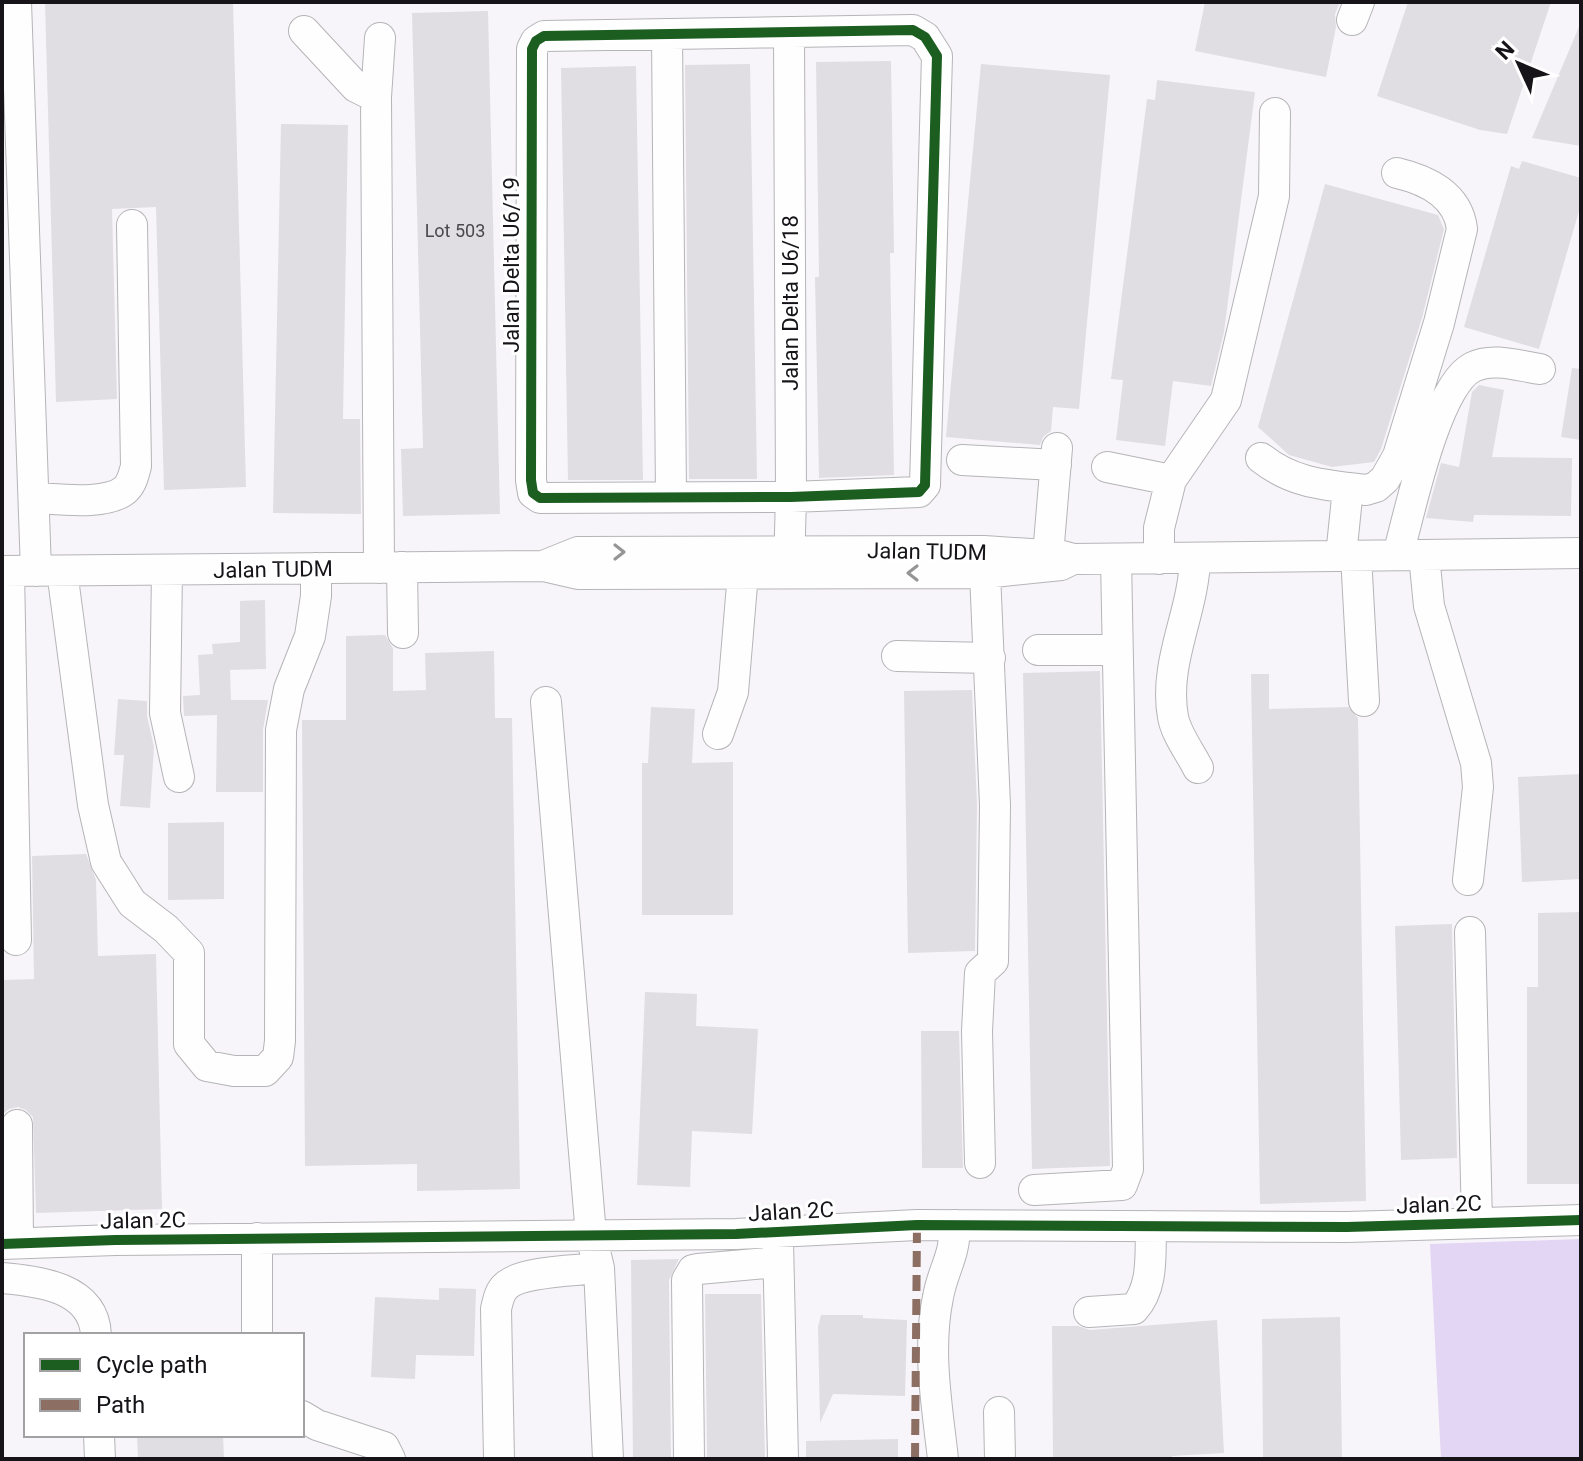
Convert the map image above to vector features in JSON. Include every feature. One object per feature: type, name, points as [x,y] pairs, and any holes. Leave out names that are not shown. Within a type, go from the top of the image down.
[{"type":"street","points":[[16,2],[34,498],[27,571],[16,940]]},
{"type":"street","points":[[913,30],[925,37],[937,56],[925,485],[919,492],[791,497],[671,497],[667,34],[913,30]]},
{"type":"street","points":[[304,31],[356,87],[376,97]]},
{"type":"street","name":"Jalan Delta U6/18","points":[[789,32],[789,562]]},
{"type":"street","name":"Jalan Delta U6/19","points":[[667,34],[544,36],[536,41],[532,49],[531,480],[533,493],[540,498],[671,497]]},
{"type":"street","points":[[380,38],[376,97],[390,568],[403,633]]},
{"type":"street","points":[[1159,559],[1159,528],[1171,480],[1226,400],[1274,196],[1275,113]]},
{"type":"street","points":[[1261,458],[1279,473],[1299,480],[1366,490],[1376,487],[1385,479],[1398,456],[1439,323],[1462,229],[1460,214],[1432,184],[1397,173]]},
{"type":"street","points":[[34,498],[99,499],[124,491],[131,482],[136,466],[132,225]]},
{"type":"street","points":[[1468,880],[1478,787],[1476,763],[1411,555],[1420,472],[1449,391],[1471,367],[1488,362],[1540,369]]},
{"type":"street","points":[[962,460],[1057,456],[1060,557]]},
{"type":"street","points":[[1107,467],[1171,480]]},
{"type":"street","points":[[1348,488],[1349,556],[1364,701]]},
{"type":"street","name":"Jalan TUDM","points":[[27,571],[543,566],[578,574],[743,573],[789,562],[984,551],[1116,559],[1581,553]]},
{"type":"street","name":"Jalan TUDM","points":[[543,566],[578,552],[985,573],[1061,565],[1060,557]]},
{"type":"street","points":[[1195,558],[1195,582],[1176,645],[1172,684],[1173,720],[1198,768]]},
{"type":"street","points":[[1034,1190],[1122,1185],[1128,1169],[1116,559]]},
{"type":"street","points":[[27,571],[106,862],[132,903],[166,929],[189,953],[189,1044],[207,1066],[234,1071],[265,1071],[278,1057],[280,1041],[281,730],[289,689],[310,636],[316,596],[316,568]]},
{"type":"street","points":[[167,570],[165,713],[179,777]]},
{"type":"street","points":[[718,734],[733,692],[743,573]]},
{"type":"street","points":[[980,1163],[977,1031],[980,973],[993,961],[995,805],[985,573]]},
{"type":"street","points":[[1038,650],[1117,650]]},
{"type":"street","points":[[897,656],[990,658]]},
{"type":"street","points":[[546,702],[591,1235],[599,1268],[608,1459]]},
{"type":"street","points":[[1470,932],[1477,1223]]},
{"type":"street","points":[[10,1244],[17,1125]]},
{"type":"street","name":"Jalan 2C","points":[[10,1244],[591,1235],[955,1225],[1347,1227],[1581,1220]]},
{"type":"street","points":[[943,1459],[932,1358],[938,1296],[955,1247],[955,1225]]},
{"type":"street","points":[[1089,1312],[1134,1309],[1144,1298],[1149,1274],[1151,1226]]},
{"type":"street","points":[[777,1231],[783,1459]]},
{"type":"street","points":[[257,1238],[257,1333]]},
{"type":"street","points":[[689,1459],[687,1280],[693,1270],[698,1269],[778,1262]]},
{"type":"street","points":[[499,1459],[496,1309],[499,1296],[505,1286],[519,1278],[599,1268]]},
{"type":"street","points":[[2,1278],[43,1281],[70,1293],[92,1319],[96,1333]]},
{"type":"street","points":[[999,1412],[1000,1459]]},
{"type":"street","points":[[304,1417],[317,1425],[384,1447],[390,1459]]},
{"type":"street","points":[[99,1437],[100,1459]]},
{"type":"shaded area","points":[[1581,1239],[1581,1459],[1441,1459],[1430,1244]]},
{"type":"building","points":[[45,2],[233,2],[246,487],[164,490],[156,207],[112,209],[117,399],[56,402]]},
{"type":"building","points":[[1205,2],[1340,2],[1335,14],[1336,27],[1326,77],[1195,51]]},
{"type":"building","points":[[1408,2],[1551,2],[1507,134],[1480,130],[1377,96]]},
{"type":"building","points":[[488,11],[500,514],[403,516],[401,449],[423,448],[412,13]]},
{"type":"building","points":[[1581,22],[1581,146],[1532,138]]},
{"type":"building","points":[[891,61],[894,475],[819,478],[815,277],[819,277],[816,62]]},
{"type":"building","points":[[750,64],[757,479],[689,479],[685,65]]},
{"type":"building","points":[[981,64],[1110,75],[1079,409],[1053,407],[1051,431],[1043,437],[1040,445],[946,437]]},
{"type":"building","points":[[636,66],[643,480],[568,480],[561,68]]},
{"type":"building","points":[[1157,80],[1255,92],[1224,332],[1211,386],[1173,381],[1165,446],[1116,440],[1123,380],[1111,379],[1147,99],[1155,100]]},
{"type":"building","points":[[281,124],[348,125],[343,419],[360,419],[361,514],[273,513]]},
{"type":"building","points":[[1522,161],[1581,178],[1581,204],[1539,349],[1464,327],[1511,166],[1519,169]]},
{"type":"building","points":[[1325,184],[1438,215],[1444,229],[1422,318],[1381,449],[1374,462],[1332,467],[1289,455],[1258,427]]},
{"type":"building","points":[[1572,368],[1581,369],[1581,440],[1561,437]]},
{"type":"building","points":[[1479,385],[1504,390],[1492,457],[1572,458],[1571,516],[1474,515],[1473,522],[1426,518],[1441,463],[1459,467],[1472,392]]},
{"type":"building","points":[[265,600],[266,669],[230,670],[231,700],[268,700],[263,730],[263,792],[216,792],[217,715],[184,716],[183,696],[200,695],[198,655],[213,654],[212,644],[240,642],[240,601]]},
{"type":"building","points":[[385,635],[393,648],[393,691],[426,690],[425,653],[494,651],[495,718],[512,718],[520,1189],[417,1191],[417,1164],[305,1166],[302,720],[346,720],[346,636]]},
{"type":"building","points":[[1100,671],[1110,1166],[1032,1169],[1023,673]]},
{"type":"building","points":[[1251,674],[1269,674],[1269,709],[1348,707],[1358,718],[1366,1201],[1260,1204]]},
{"type":"building","points":[[972,690],[977,805],[975,951],[908,953],[904,691]]},
{"type":"building","points":[[118,699],[147,701],[154,747],[150,808],[120,806],[124,755],[114,755]]},
{"type":"building","points":[[651,707],[695,709],[692,763],[733,762],[733,915],[642,915],[642,763],[648,763]]},
{"type":"building","points":[[1581,774],[1581,879],[1522,882],[1518,777]]},
{"type":"building","points":[[224,822],[224,899],[168,900],[168,823]]},
{"type":"building","points":[[86,854],[96,880],[98,956],[156,954],[162,1209],[36,1213],[33,1117],[18,1107],[2,1115],[2,980],[34,979],[32,856]]},
{"type":"building","points":[[1581,912],[1581,1184],[1527,1184],[1527,987],[1538,987],[1538,913]]},
{"type":"building","points":[[1452,924],[1457,1158],[1401,1160],[1395,926]]},
{"type":"building","points":[[645,992],[697,994],[696,1026],[758,1029],[752,1134],[692,1131],[690,1187],[637,1185]]},
{"type":"building","points":[[921,1031],[959,1031],[963,1168],[922,1168]]},
{"type":"building","points":[[679,1259],[669,1280],[671,1459],[633,1459],[631,1260]]},
{"type":"building","points":[[439,1288],[476,1289],[474,1356],[416,1355],[415,1379],[371,1377],[375,1297],[439,1300]]},
{"type":"building","points":[[705,1294],[761,1294],[765,1459],[707,1459]]},
{"type":"building","points":[[821,1315],[863,1315],[863,1318],[907,1320],[905,1396],[833,1394],[820,1423],[818,1327]]},
{"type":"building","points":[[1340,1317],[1342,1459],[1263,1459],[1262,1319]]},
{"type":"building","points":[[1217,1320],[1224,1453],[1172,1456],[1172,1459],[1053,1459],[1052,1326],[1078,1326],[1090,1330]]},
{"type":"building","points":[[137,1437],[223,1437],[224,1459],[138,1459]]},
{"type":"building","points":[[898,1439],[898,1459],[806,1459],[806,1441]]},
{"type":"marked path","points":[[915,1459],[917,1225]]},
{"type":"cycle path","points":[[913,30],[925,37],[937,56],[925,485],[919,492],[791,497],[540,498],[533,493],[532,49],[536,41],[544,36],[913,30]]},
{"type":"cycle path","points":[[2,1244],[115,1240],[736,1234],[917,1225],[1347,1227],[1581,1220]]}]
